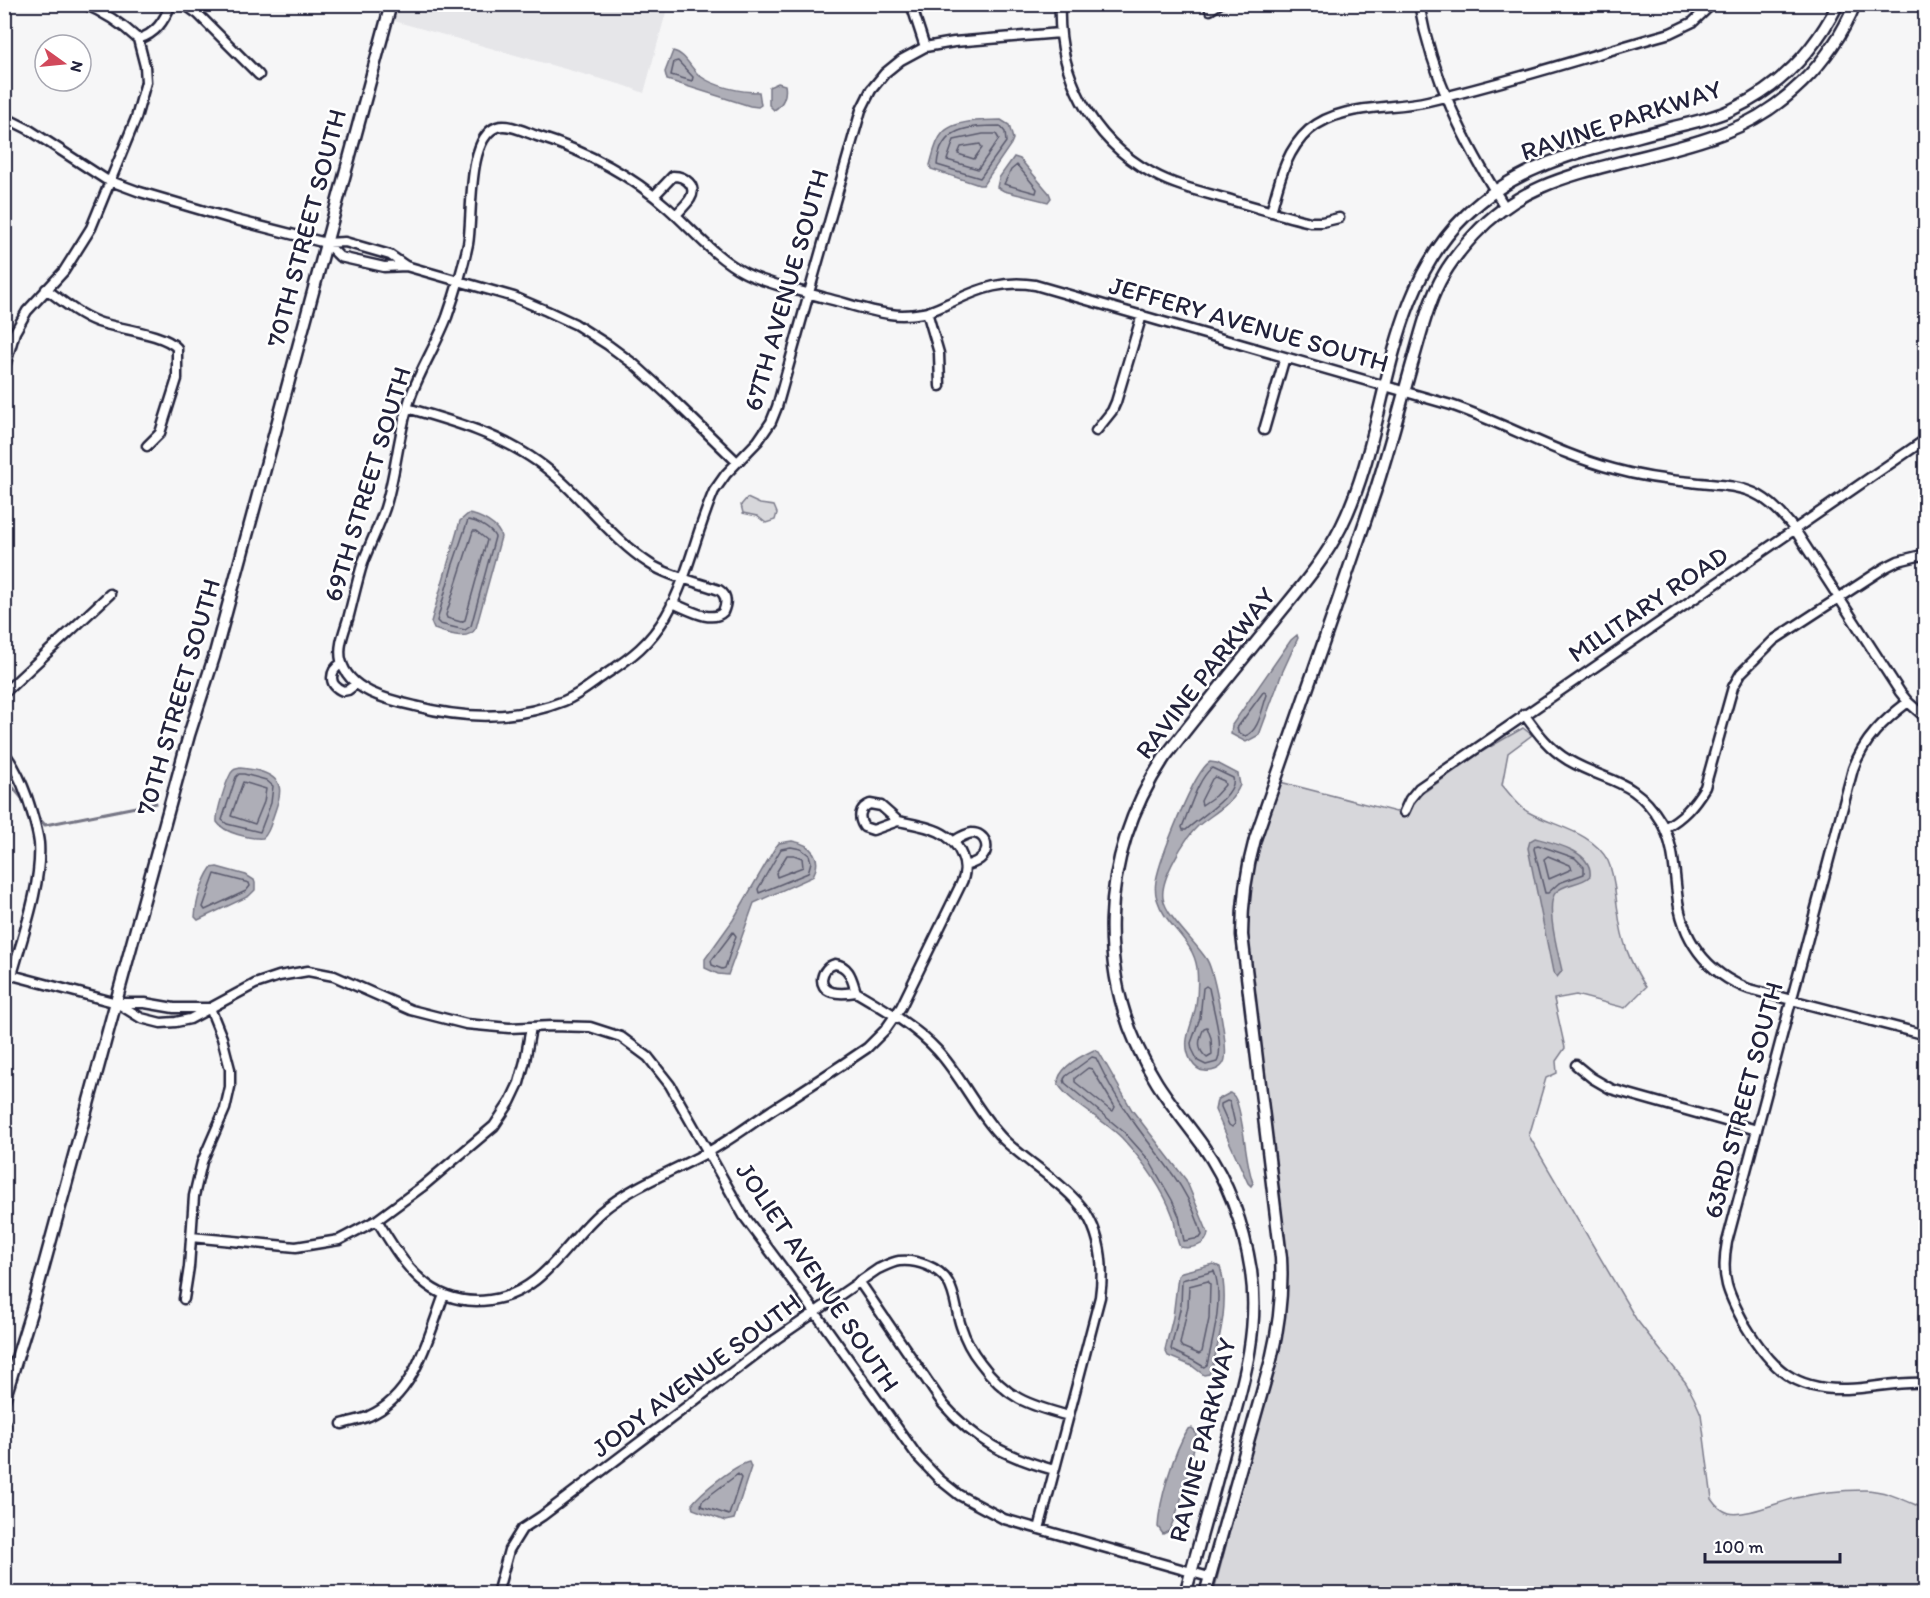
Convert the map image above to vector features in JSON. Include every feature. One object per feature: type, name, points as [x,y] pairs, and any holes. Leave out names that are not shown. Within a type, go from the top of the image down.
[{"type":"street","points":[[4,370],[15,332],[27,311],[64,271],[91,228],[136,118],[146,82],[146,66],[138,39],[122,24],[105,13],[84,4]]},
{"type":"street","points":[[138,39],[147,37],[163,23],[171,4]]},
{"type":"street","points":[[184,4],[198,14],[259,75]]},
{"type":"street","name":"70TH STREET SOUTH","points":[[4,1400],[32,1310],[189,735],[214,657],[392,4]]},
{"type":"street","points":[[911,4],[925,47]]},
{"type":"street","points":[[1060,4],[1060,33],[1071,80],[1085,109],[1106,138],[1127,157],[1173,183],[1271,212],[1314,223],[1339,218]]},
{"type":"street","points":[[1210,10],[1219,4]]},
{"type":"street","points":[[1419,4],[1431,54],[1446,96],[1468,144],[1505,207]]},
{"type":"street","points":[[1271,212],[1290,154],[1302,138],[1316,126],[1342,113],[1398,107],[1446,96],[1670,33],[1694,22],[1712,4]]},
{"type":"street","name":"RAVINE PARKWAY","points":[[1185,1593],[1247,1371],[1254,1318],[1251,1272],[1240,1221],[1227,1188],[1204,1147],[1150,1070],[1128,1023],[1117,983],[1112,950],[1112,912],[1115,878],[1129,826],[1154,774],[1309,576],[1334,540],[1354,497],[1407,311],[1428,264],[1452,229],[1495,190],[1523,173],[1555,159],[1707,118],[1733,109],[1751,99],[1781,79],[1808,52],[1838,4]]},
{"type":"street","name":"RAVINE PARKWAY","points":[[1205,1593],[1270,1360],[1278,1326],[1282,1292],[1281,1250],[1242,935],[1247,872],[1255,839],[1375,492],[1430,304],[1443,275],[1473,237],[1505,207],[1524,194],[1562,178],[1708,138],[1756,118],[1795,89],[1818,66],[1838,39],[1855,4]]},
{"type":"street","name":"67TH AVENUE SOUTH","points":[[342,663],[333,672],[331,680],[343,691],[356,684],[404,704],[439,712],[504,716],[567,700],[634,655],[655,634],[672,603],[711,497],[722,479],[763,435],[774,414],[851,142],[865,99],[877,81],[892,66],[925,47],[1060,33]]},
{"type":"street","points":[[4,117],[28,129],[110,181],[222,216],[326,243],[345,242],[390,255],[406,266]]},
{"type":"street","name":"JEFFERY AVENUE SOUTH","points":[[491,129],[502,125],[558,143],[592,157],[628,177],[654,196],[732,266],[752,276],[809,293],[887,314],[906,315],[927,312],[976,290],[1011,283],[1042,286],[1386,385],[1468,411],[1543,445],[1606,467],[1658,478],[1731,486],[1746,490],[1766,499],[1795,530],[1908,702],[1926,718]]},
{"type":"street","name":"69TH STREET SOUTH","points":[[342,663],[341,646],[364,561],[385,510],[407,408],[421,371],[446,320],[458,280],[468,244],[471,194],[478,155],[483,138],[491,129]]},
{"type":"street","points":[[654,196],[673,176],[680,176],[688,181],[692,187],[691,197],[676,215]]},
{"type":"street","points":[[326,243],[340,257],[384,267],[406,266],[458,280],[514,297],[575,324],[608,345],[668,395],[737,462]]},
{"type":"street","points":[[46,290],[78,313],[97,322],[168,340],[177,348],[177,379],[160,433],[147,446]]},
{"type":"street","points":[[927,312],[939,353],[940,386]]},
{"type":"street","points":[[1096,431],[1114,407],[1142,315]]},
{"type":"street","points":[[1264,430],[1285,357]]},
{"type":"street","points":[[407,408],[468,426],[508,444],[538,462],[631,550],[652,566],[721,591],[726,600],[724,610],[717,616],[709,616],[672,603]]},
{"type":"street","name":"MILITARY ROAD","points":[[1404,812],[1410,799],[1419,788],[1926,439]]},
{"type":"street","points":[[1664,828],[1684,815],[1705,787],[1733,687],[1741,673],[1774,640],[1887,567],[1898,561],[1926,554]]},
{"type":"street","points":[[4,693],[110,594]]},
{"type":"street","points":[[342,663],[356,684]]},
{"type":"street","name":"63RD STREET SOUTH","points":[[1908,702],[1870,735],[1858,756],[1847,787],[1724,1256],[1725,1283],[1730,1299],[1777,1369],[1791,1379],[1807,1385],[1847,1389],[1910,1382],[1926,1383]]},
{"type":"street","points":[[1524,714],[1541,737],[1562,756],[1580,766],[1623,783],[1649,806],[1664,828],[1673,858],[1681,919],[1696,950],[1714,970],[1730,981],[1749,989],[1926,1035]]},
{"type":"street","points":[[4,752],[17,770],[32,812],[39,842],[34,890],[8,974]]},
{"type":"street","points":[[377,1220],[406,1266],[421,1281],[444,1295],[466,1300],[499,1299],[525,1289],[543,1275],[595,1218],[617,1200],[642,1184],[708,1152],[867,1048],[895,1017],[962,884],[965,866],[962,854],[954,841],[941,832],[898,820]]},
{"type":"street","points":[[954,841],[974,833],[985,840],[986,850],[982,857],[965,866]]},
{"type":"street","name":"JOLIET AVENUE SOUTH","points":[[117,1003],[141,1018],[161,1023],[190,1019],[255,984],[279,976],[308,971],[334,976],[411,1010],[466,1024],[509,1028],[590,1027],[621,1037],[648,1057],[670,1085],[744,1216],[918,1457],[939,1479],[959,1495],[1005,1519],[1209,1577]]},
{"type":"street","name":"JOLIET AVENUE SOUTH","points":[[8,974],[117,1003],[145,1003],[174,1008],[210,1008]]},
{"type":"street","points":[[856,992],[920,1035],[938,1052],[1002,1138],[1074,1199],[1086,1214],[1093,1228],[1103,1267],[1100,1297],[1039,1529]]},
{"type":"street","points":[[184,1299],[189,1267],[194,1196],[202,1162],[225,1109],[230,1087],[230,1069],[222,1038],[210,1008]]},
{"type":"street","points":[[191,1237],[296,1247],[339,1240],[377,1220],[423,1186],[494,1126],[519,1083],[531,1027]]},
{"type":"street","points":[[1576,1065],[1611,1089],[1757,1130]]},
{"type":"street","name":"JODY AVENUE SOUTH","points":[[497,1593],[509,1550],[522,1528],[542,1516],[776,1339],[878,1269],[901,1261],[926,1265],[941,1273],[949,1283],[961,1327],[990,1375],[1020,1400],[1069,1416]]},
{"type":"street","points":[[860,1281],[953,1416],[967,1429],[999,1451],[1054,1470]]},
{"type":"street","points":[[342,1424],[373,1414],[389,1402],[406,1383],[419,1361],[444,1295]]},
{"type":"shaded area","points":[[391,5],[668,5],[644,93],[387,19]]},
{"type":"shaded area","points":[[747,498],[760,504],[774,506],[777,513],[775,520],[766,523],[757,516],[743,513],[741,505]]},
{"type":"shaded area","points":[[1523,728],[1532,735],[1508,753],[1502,785],[1528,812],[1583,836],[1601,851],[1612,873],[1624,942],[1635,969],[1646,987],[1625,1008],[1576,995],[1554,999],[1565,1048],[1556,1061],[1557,1073],[1546,1078],[1529,1136],[1636,1319],[1686,1383],[1694,1398],[1701,1414],[1712,1499],[1717,1506],[1724,1511],[1736,1514],[1804,1496],[1856,1490],[1872,1490],[1903,1499],[1925,1509],[1925,1593],[1213,1594],[1277,1355],[1286,1299],[1286,1249],[1248,935],[1254,869],[1280,782],[1396,812],[1483,751]]},
{"type":"water","points":[[673,51],[681,55],[706,80],[728,88],[759,92],[761,105],[750,106],[667,80],[665,72]]},
{"type":"water","points":[[778,83],[785,85],[784,99],[774,110],[769,105],[769,87]]},
{"type":"water","points":[[1001,120],[1009,125],[1013,139],[983,185],[931,169],[936,145],[947,129],[961,123]]},
{"type":"water","points":[[1014,157],[1020,159],[1049,193],[1051,198],[1048,202],[1004,191],[997,187],[999,178]]},
{"type":"water","points":[[468,514],[488,521],[497,528],[501,537],[476,628],[463,636],[434,629],[431,622],[460,521]]},
{"type":"water","points":[[1297,635],[1298,638],[1259,735],[1246,742],[1231,734],[1232,725],[1291,640]]},
{"type":"water","points":[[1210,762],[1217,763],[1238,774],[1240,785],[1232,798],[1198,826],[1187,840],[1174,859],[1163,890],[1165,905],[1207,960],[1213,979],[1223,1028],[1225,1055],[1221,1066],[1216,1070],[1208,1071],[1200,1070],[1193,1065],[1187,1046],[1197,996],[1197,968],[1190,949],[1161,909],[1155,888],[1178,817],[1195,782]]},
{"type":"water","points":[[240,768],[268,774],[274,778],[280,788],[270,828],[263,838],[238,834],[225,829],[217,822],[229,777],[234,770]]},
{"type":"water","points":[[1535,838],[1571,849],[1585,860],[1589,867],[1590,876],[1560,889],[1553,898],[1551,907],[1553,930],[1562,971],[1557,977],[1553,972],[1528,848],[1530,841]]},
{"type":"water","points":[[792,841],[805,845],[814,853],[817,864],[812,877],[754,903],[728,975],[718,974],[705,968],[705,959],[733,920],[775,848],[779,843]]},
{"type":"water","points":[[217,867],[246,875],[254,880],[255,890],[249,896],[198,920],[195,917],[202,885],[211,868]]},
{"type":"water","points":[[1094,1050],[1099,1052],[1132,1110],[1186,1180],[1208,1233],[1202,1244],[1180,1247],[1169,1205],[1158,1184],[1144,1165],[1115,1131],[1071,1099],[1058,1084],[1061,1073],[1066,1068]]},
{"type":"water","points":[[1230,1093],[1234,1096],[1239,1109],[1253,1183],[1251,1186],[1215,1110],[1217,1100]]},
{"type":"water","points":[[1213,1264],[1220,1267],[1224,1305],[1221,1331],[1212,1369],[1209,1374],[1204,1375],[1192,1366],[1168,1356],[1165,1350],[1173,1317],[1178,1276],[1182,1272]]},
{"type":"water","points":[[1192,1428],[1196,1435],[1186,1484],[1169,1531],[1163,1534],[1158,1527],[1164,1490],[1183,1438],[1188,1429]]},
{"type":"water","points":[[749,1462],[751,1467],[734,1519],[725,1521],[693,1509],[692,1504],[710,1486],[735,1468]]},
{"type":"waterway","points":[[4,777],[26,803]]},
{"type":"waterway","points":[[36,815],[45,825],[156,803]]}]
